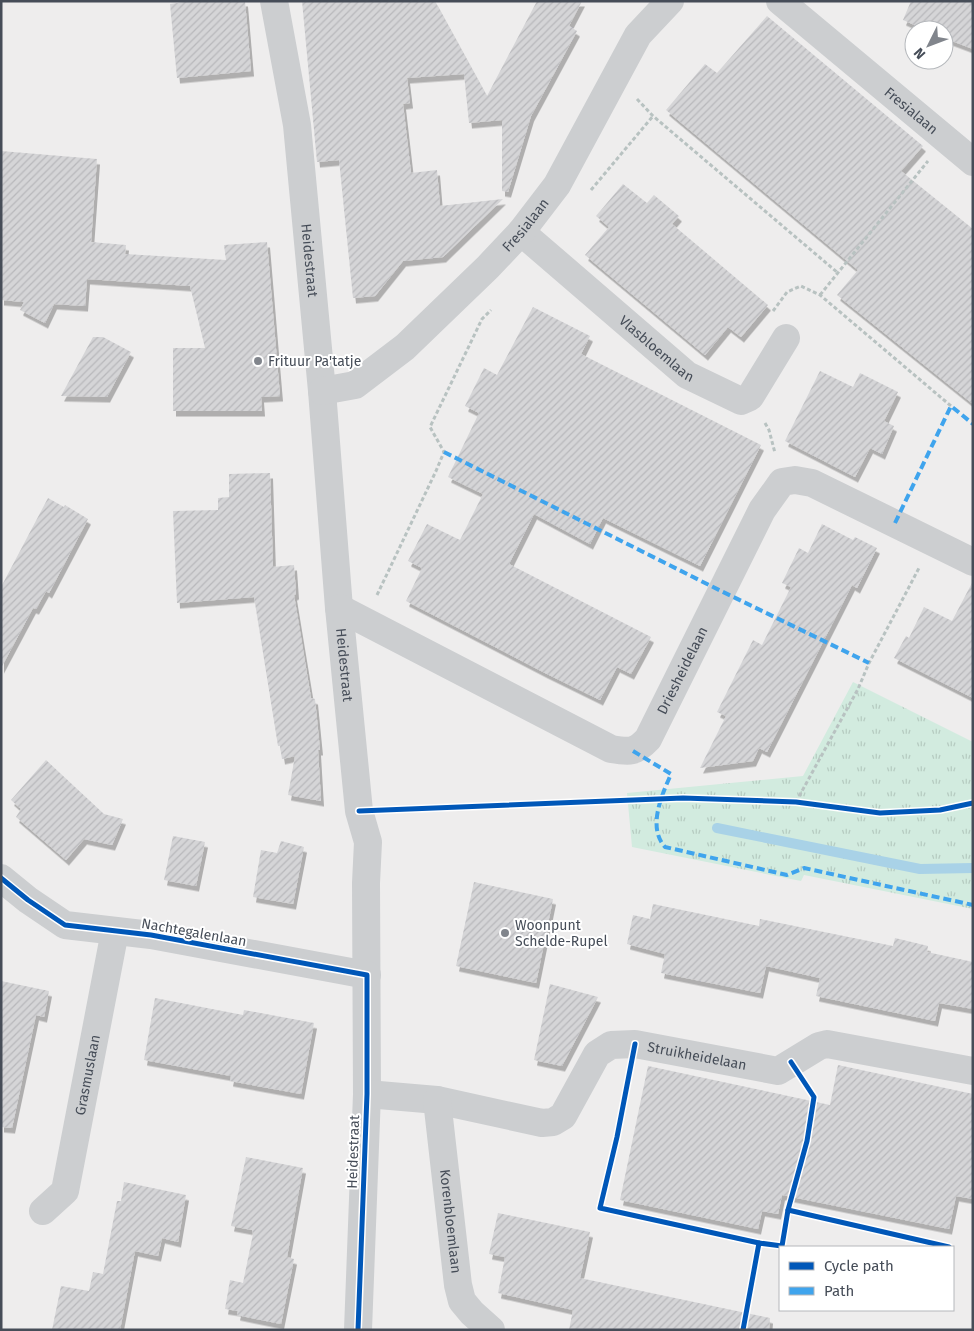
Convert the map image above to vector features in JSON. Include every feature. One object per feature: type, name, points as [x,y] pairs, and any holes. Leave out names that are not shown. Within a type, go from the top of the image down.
[{"type":"street","name":"Heidestraat","points":[[274,1],[297,125],[322,391],[339,608],[359,811],[368,842],[366,883],[366,1094],[358,1330]]},
{"type":"street","name":"Fresialaan","points":[[322,391],[355,385],[405,347],[488,267],[521,232],[557,185],[638,34],[670,1]]},
{"type":"street","name":"Fresialaan","points":[[780,1],[973,162]]},
{"type":"street","name":"Vlasbloemlaan","points":[[521,232],[687,375],[742,401],[750,397]]},
{"type":"street","points":[[750,397],[786,338]]},
{"type":"street","points":[[782,482],[795,480],[812,482],[973,562]]},
{"type":"street","name":"Driesheidelaan","points":[[339,608],[611,749],[633,751],[641,747],[648,739],[762,510],[782,482]]},
{"type":"street","name":"Nachtegalenlaan","points":[[1,878],[28,900],[65,925],[151,934],[367,975]]},
{"type":"street","name":"Grasmuslaan","points":[[43,1211],[64,1191],[115,931]]},
{"type":"street","name":"Struikheidelaan","points":[[366,1094],[437,1100],[542,1123],[553,1122],[563,1116],[597,1054],[610,1045],[635,1044],[778,1071],[819,1046],[827,1044],[973,1071]]},
{"type":"street","name":"Korenbloemlaan","points":[[437,1100],[458,1285],[462,1300],[472,1313],[491,1330]]},
{"type":"path","points":[[615,78],[653,116],[838,273]]},
{"type":"path","points":[[584,197],[653,116]]},
{"type":"path","points":[[820,295],[945,140]]},
{"type":"path","points":[[786,338],[768,318],[787,292],[801,286],[820,295],[952,406]]},
{"type":"path","points":[[364,620],[444,452],[430,427],[482,320],[494,305]]},
{"type":"path","points":[[750,397],[770,430],[782,482]]},
{"type":"path","points":[[796,802],[858,690],[869,663],[933,541]]},
{"type":"path","points":[[787,802],[806,803]]},
{"type":"green space","points":[[853,682],[973,742],[973,909],[804,875],[801,881],[632,847],[627,793],[803,776]]},
{"type":"building","points":[[191,1],[245,1],[251,71],[177,78],[170,4]]},
{"type":"building","points":[[302,1],[435,1],[487,96],[537,1],[582,1],[569,26],[577,31],[531,116],[508,192],[502,191],[502,120],[469,123],[464,74],[407,78],[410,103],[403,104],[411,173],[437,170],[440,206],[503,199],[443,257],[403,261],[375,296],[353,298],[339,160],[317,162]]},
{"type":"building","points":[[911,1],[973,1],[973,49],[954,42],[954,20],[903,20]]},
{"type":"building","points":[[767,16],[923,146],[901,171],[973,229],[973,404],[837,295],[858,270],[666,110],[705,64],[717,73]]},
{"type":"building","points":[[1,151],[97,159],[91,242],[126,245],[125,254],[226,260],[224,245],[267,242],[280,396],[261,397],[262,411],[173,411],[173,348],[205,348],[190,286],[87,279],[85,306],[54,304],[45,323],[20,310],[24,302],[1,300]]},
{"type":"building","points":[[623,184],[647,203],[654,195],[679,216],[672,224],[768,305],[741,337],[728,327],[705,355],[585,255],[609,227],[596,216]]},
{"type":"building","points":[[533,307],[590,336],[581,354],[761,445],[700,566],[603,518],[590,544],[534,514],[509,564],[651,637],[631,674],[617,667],[600,700],[406,601],[422,568],[408,561],[427,524],[460,540],[483,494],[448,477],[479,413],[465,406],[484,368],[497,375]]},
{"type":"building","points":[[93,337],[103,337],[131,352],[107,397],[61,396]]},
{"type":"building","points":[[820,371],[853,387],[860,373],[898,392],[884,421],[894,426],[882,454],[870,448],[855,477],[785,441]]},
{"type":"building","points":[[270,473],[273,567],[294,565],[296,594],[294,595],[311,698],[315,699],[320,750],[318,750],[321,801],[288,795],[295,756],[282,759],[280,746],[278,746],[254,597],[177,603],[173,511],[218,510],[218,498],[229,497],[229,474]]},
{"type":"building","points":[[48,498],[64,507],[65,505],[88,519],[49,593],[46,591],[36,609],[33,608],[1,668],[1,587]]},
{"type":"building","points":[[822,524],[853,540],[855,537],[877,548],[857,588],[852,585],[767,752],[759,748],[753,761],[700,768],[726,716],[717,712],[753,640],[762,645],[791,587],[782,583],[799,548],[808,553]]},
{"type":"building","points":[[973,581],[973,698],[894,658],[906,636],[909,638],[924,607],[952,621]]},
{"type":"building","points":[[46,760],[104,814],[123,819],[112,845],[84,839],[66,860],[16,817],[21,809],[11,800]]},
{"type":"building","points":[[173,836],[205,842],[196,886],[164,880]]},
{"type":"building","points":[[281,841],[304,847],[293,904],[253,897],[261,850],[277,853]]},
{"type":"building","name":"Woonpunt Schelde-Rupel","points":[[474,882],[553,899],[536,983],[456,966]]},
{"type":"building","points":[[653,904],[759,926],[760,919],[893,946],[895,938],[928,946],[927,952],[973,962],[973,1009],[939,1003],[935,1021],[816,996],[820,978],[766,966],[760,993],[661,973],[665,954],[627,944],[633,915],[650,919]]},
{"type":"building","points":[[1,981],[49,991],[44,1017],[36,1015],[12,1128],[1,1127]]},
{"type":"building","points":[[550,984],[598,997],[562,1066],[534,1060]]},
{"type":"building","points":[[155,998],[243,1015],[244,1010],[314,1023],[301,1094],[230,1081],[231,1076],[144,1060]]},
{"type":"building","points":[[838,1065],[973,1094],[973,1199],[956,1196],[949,1229],[782,1195],[778,1214],[762,1211],[758,1229],[620,1200],[648,1066],[830,1105]]},
{"type":"building","points":[[246,1157],[303,1168],[287,1257],[294,1259],[281,1324],[237,1315],[238,1311],[225,1309],[230,1280],[243,1283],[253,1234],[252,1230],[231,1226]]},
{"type":"building","points":[[124,1182],[186,1195],[178,1242],[162,1238],[158,1256],[135,1251],[120,1330],[52,1330],[61,1286],[89,1291],[93,1272],[103,1274],[117,1201],[121,1201]]},
{"type":"building","points":[[498,1213],[590,1232],[580,1278],[770,1318],[769,1330],[569,1330],[573,1310],[498,1293],[505,1257],[489,1254]]},
{"type":"waterway","points":[[717,828],[920,869],[973,868]]},
{"type":"marked path","points":[[895,523],[951,406],[973,424]]},
{"type":"marked path","points":[[444,452],[869,663]]},
{"type":"marked path","points":[[633,751],[671,774],[660,801],[657,821],[657,830],[665,847],[787,875],[804,868],[973,905]]},
{"type":"cycle path","points":[[359,811],[683,798],[796,802],[880,813],[940,810],[973,803]]},
{"type":"cycle path","points":[[1,878],[28,900],[65,925],[151,935],[367,975],[367,1094],[358,1330]]},
{"type":"cycle path","points":[[635,1044],[617,1137],[600,1208],[759,1243]]},
{"type":"cycle path","points":[[743,1330],[759,1243],[782,1246],[788,1210],[807,1141],[814,1097],[791,1062]]},
{"type":"cycle path","points":[[788,1210],[945,1246]]},
{"type":"place","name":"Frituur Pa'tatje","points":[[258,361]]},
{"type":"place","name":"Woonpunt Schelde-Rupel","points":[[505,933]]}]
